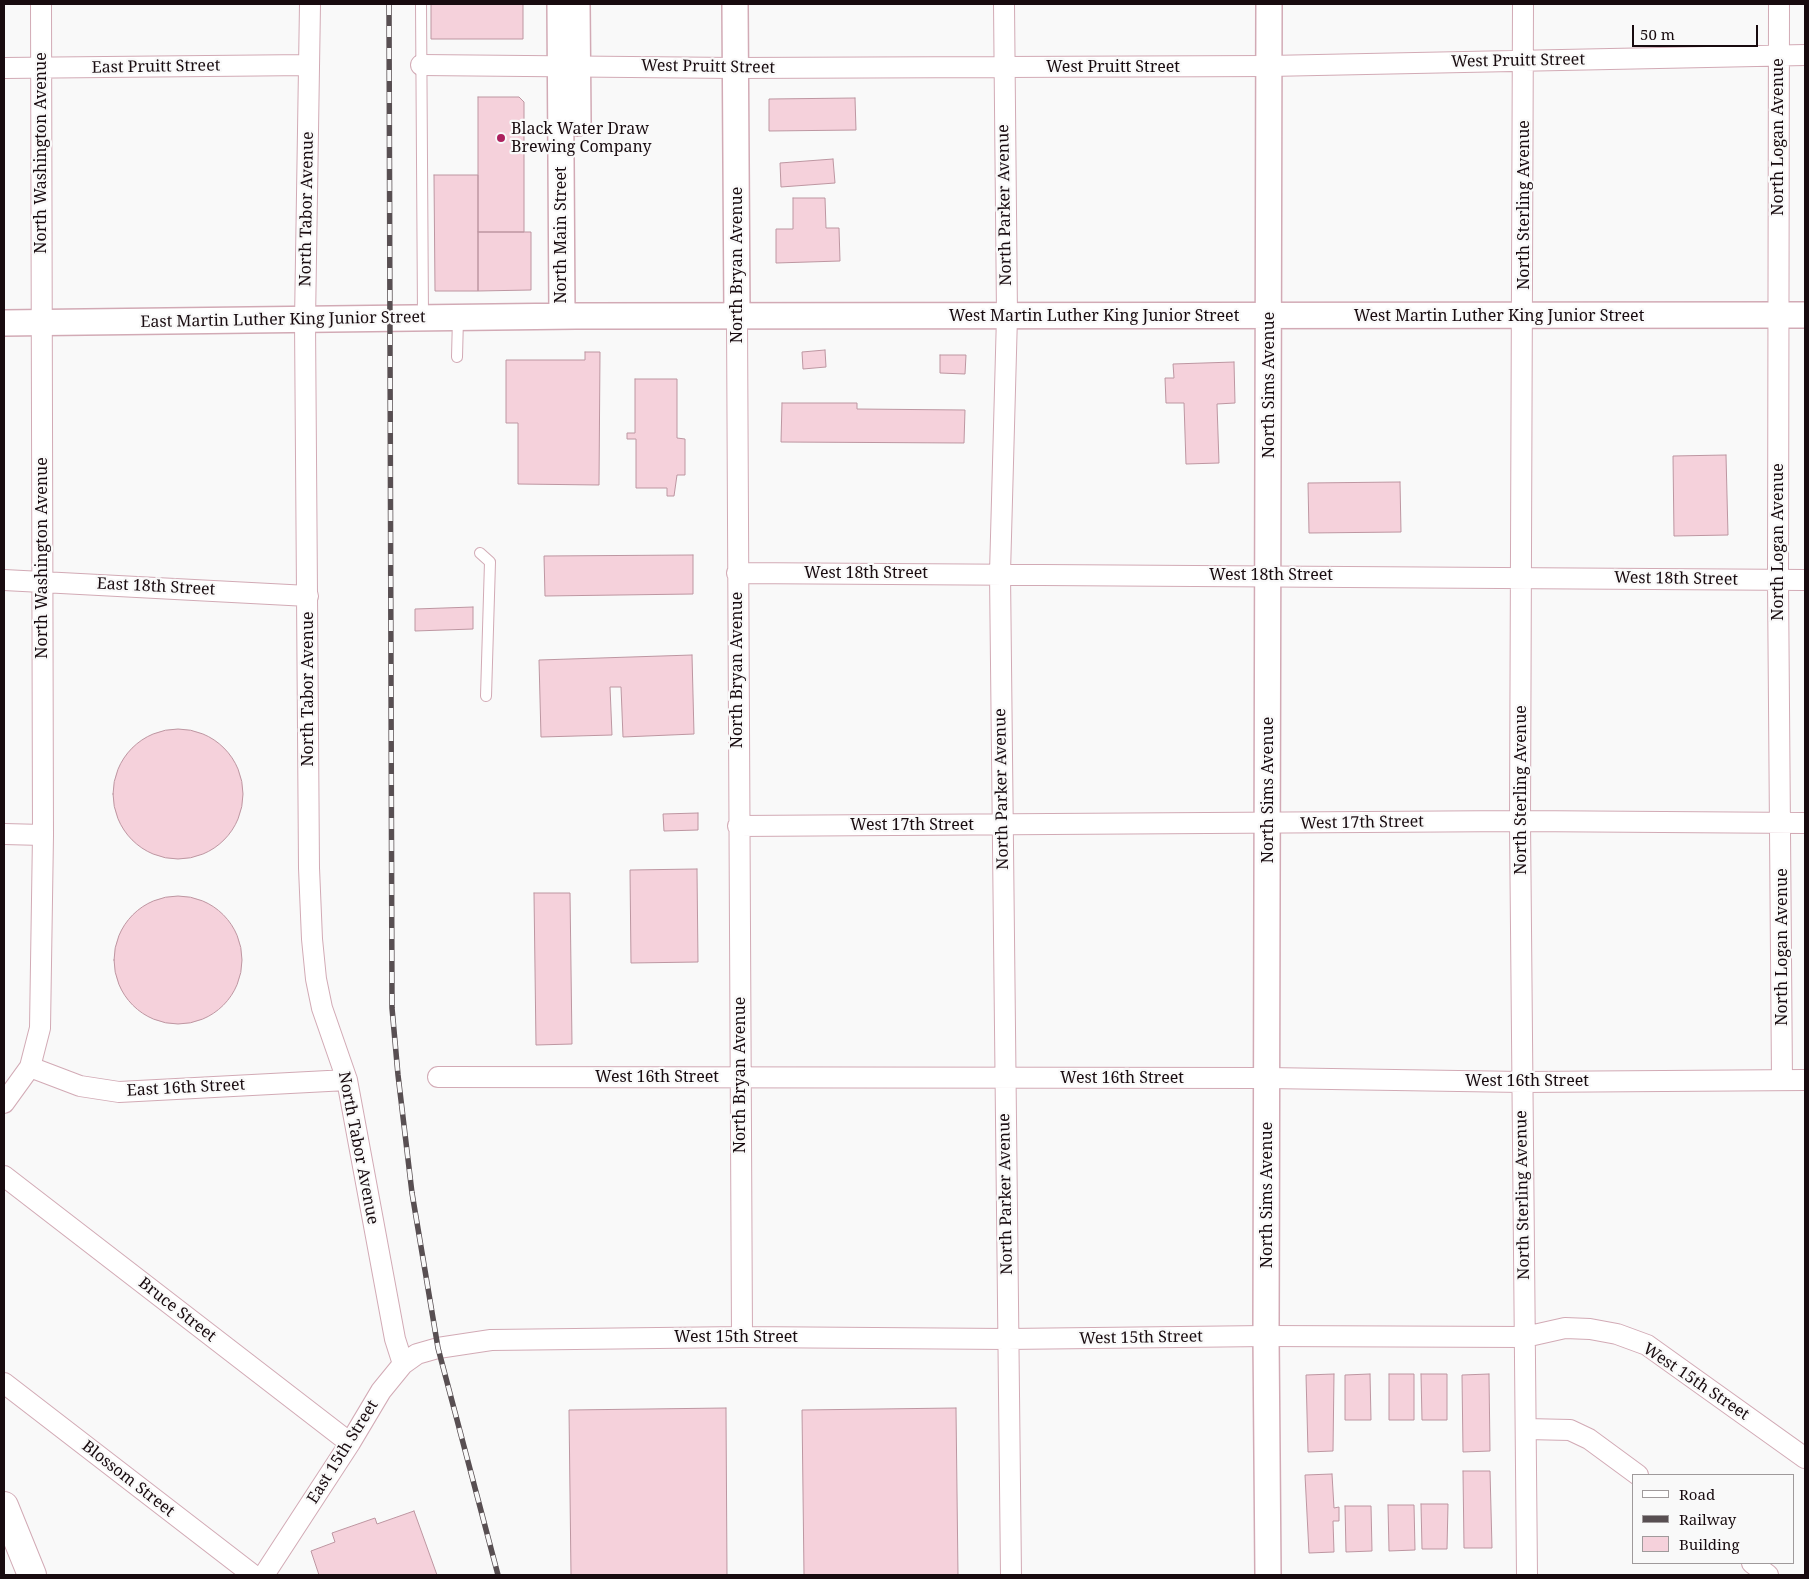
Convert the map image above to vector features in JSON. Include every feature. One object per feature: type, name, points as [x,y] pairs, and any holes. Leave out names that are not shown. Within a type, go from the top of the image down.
[{"type":"main road","points":[[4,1506],[32,1575]]},
{"type":"street","name":"North Washington Avenue","points":[[4,1103],[30,1067],[40,1028],[43,834],[41,4]]},
{"type":"street","name":"North Tabor Avenue","points":[[310,4],[305,320],[309,868],[312,939],[316,979],[322,1008],[347,1080],[395,1339],[403,1364]]},
{"type":"street","name":"North Main Street","points":[[560,4],[569,66]]},
{"type":"street","name":"North Main Street","points":[[569,316],[569,66],[577,4]]},
{"type":"street","name":"North Bryan Avenue","points":[[735,4],[742,1336]]},
{"type":"street","name":"North Parker Avenue","points":[[1004,4],[1007,316],[1000,573],[1004,1077],[1011,1575]]},
{"type":"street","name":"North Sims Avenue","points":[[1268,1575],[1266,1336],[1269,4]]},
{"type":"street","name":"North Sterling Avenue","points":[[1523,4],[1524,316],[1520,821],[1527,1575]]},
{"type":"street","name":"North Logan Avenue","points":[[1779,4],[1778,580],[1782,822],[1782,1080]]},
{"type":"street","name":"West Pruitt Street","points":[[421,65],[1004,68],[1269,66],[1805,55]]},
{"type":"street","name":"East Pruitt Street","points":[[4,68],[309,65]]},
{"type":"street","name":"West Martin Luther King Junior Street","points":[[569,316],[1805,315]]},
{"type":"street","name":"East Martin Luther King Junior Street","points":[[4,323],[569,316]]},
{"type":"street","name":"West 18th Street","points":[[737,573],[1000,573],[1805,580]]},
{"type":"street","name":"East 18th Street","points":[[4,580],[308,596]]},
{"type":"street","name":"West 17th Street","points":[[738,826],[1520,821],[1805,823]]},
{"type":"street","points":[[4,834],[43,834]]},
{"type":"street","name":"East 16th Street","points":[[30,1067],[80,1086],[119,1092],[347,1080]]},
{"type":"street","name":"West 16th Street","points":[[438,1077],[1268,1078],[1522,1082],[1805,1080]]},
{"type":"street","name":"Bruce Street","points":[[4,1176],[350,1443]]},
{"type":"street","name":"West 15th Street","points":[[438,1348],[491,1340],[742,1336],[1007,1339],[1266,1336],[1525,1337],[1565,1328],[1590,1329],[1618,1334],[1646,1346],[1805,1458]]},
{"type":"street","name":"East 15th Street","points":[[264,1575],[350,1443],[381,1391],[403,1364],[416,1354],[438,1348]]},
{"type":"street","name":"Blossom Street","points":[[4,1383],[253,1575]]},
{"type":"street","points":[[1527,1429],[1570,1430],[1589,1439],[1637,1474]]},
{"type":"street","points":[[1753,1564],[1768,1575]]},
{"type":"lane","points":[[421,4],[423,318]]},
{"type":"lane","points":[[457,357],[458,317]]},
{"type":"lane","points":[[480,553],[490,562],[486,696]]},
{"type":"building","points":[[431,4],[523,4],[523,39],[431,39]]},
{"type":"building","name":"Black Water Draw Brewing Company","points":[[478,97],[519,97],[524,102],[524,232],[478,232]]},
{"type":"building","points":[[855,98],[856,130],[769,131],[769,99]]},
{"type":"building","points":[[833,159],[835,183],[781,187],[780,163]]},
{"type":"building","points":[[434,175],[478,175],[478,291],[435,291]]},
{"type":"building","points":[[793,198],[825,198],[826,228],[839,228],[840,261],[776,263],[776,229],[793,229]]},
{"type":"building","points":[[478,232],[531,232],[531,290],[478,291]]},
{"type":"building","points":[[825,350],[826,367],[803,369],[802,352]]},
{"type":"building","points":[[585,352],[600,352],[599,485],[518,484],[518,423],[506,423],[506,360],[585,360]]},
{"type":"building","points":[[940,355],[966,355],[965,374],[940,373]]},
{"type":"building","points":[[1234,362],[1235,403],[1217,404],[1219,463],[1186,464],[1184,403],[1166,403],[1165,378],[1174,378],[1173,364]]},
{"type":"building","points":[[635,379],[677,379],[677,438],[685,439],[685,475],[677,475],[674,496],[667,496],[667,488],[636,488],[636,439],[627,439],[627,433],[635,433]]},
{"type":"building","points":[[782,403],[857,403],[857,409],[965,410],[964,443],[781,442]]},
{"type":"building","points":[[1726,455],[1728,535],[1674,536],[1673,456]]},
{"type":"building","points":[[1400,482],[1401,532],[1309,533],[1308,483]]},
{"type":"building","points":[[693,555],[693,594],[545,596],[544,556]]},
{"type":"building","points":[[473,607],[473,629],[415,631],[415,609]]},
{"type":"building","points":[[692,655],[694,734],[623,737],[621,687],[610,687],[612,735],[541,737],[539,660]]},
{"type":"building","points":[[178,729],[191,730],[203,734],[224,748],[238,769],[242,781],[242,807],[238,819],[224,840],[203,854],[191,858],[178,859],[165,858],[153,854],[132,840],[118,819],[114,807],[113,794],[114,781],[118,769],[132,748],[153,734],[165,730]]},
{"type":"building","points":[[698,813],[698,830],[664,831],[663,814]]},
{"type":"building","points":[[697,869],[698,962],[631,963],[630,870]]},
{"type":"building","points":[[534,893],[570,893],[572,1044],[536,1045]]},
{"type":"building","points":[[178,896],[203,900],[224,914],[238,935],[242,960],[238,985],[224,1006],[203,1020],[178,1024],[153,1020],[132,1006],[118,985],[114,960],[118,935],[132,914],[153,900]]},
{"type":"building","points":[[1334,1374],[1333,1451],[1308,1452],[1306,1375]]},
{"type":"building","points":[[1370,1374],[1371,1420],[1345,1420],[1345,1375]]},
{"type":"building","points":[[1389,1374],[1414,1374],[1414,1420],[1389,1420]]},
{"type":"building","points":[[1421,1374],[1447,1374],[1447,1420],[1422,1420]]},
{"type":"building","points":[[1489,1374],[1490,1451],[1463,1452],[1462,1375]]},
{"type":"building","points":[[726,1408],[727,1575],[571,1575],[569,1410]]},
{"type":"building","points":[[956,1408],[958,1575],[804,1575],[802,1410]]},
{"type":"building","points":[[1463,1471],[1490,1471],[1492,1548],[1464,1548]]},
{"type":"building","points":[[1332,1474],[1334,1508],[1339,1507],[1339,1521],[1333,1521],[1334,1552],[1309,1553],[1305,1475]]},
{"type":"building","points":[[1421,1504],[1448,1504],[1447,1549],[1422,1549]]},
{"type":"building","points":[[1388,1505],[1414,1505],[1415,1550],[1389,1551]]},
{"type":"building","points":[[1345,1506],[1371,1506],[1372,1551],[1346,1552]]},
{"type":"building","points":[[414,1511],[437,1575],[319,1575],[311,1551],[335,1542],[332,1533],[375,1518],[377,1524]]},
{"type":"railway","points":[[389,4],[392,1008],[412,1193],[438,1348],[498,1575]]},
{"type":"place","name":"Black Water Draw Brewing Company","points":[[501,138]]}]
